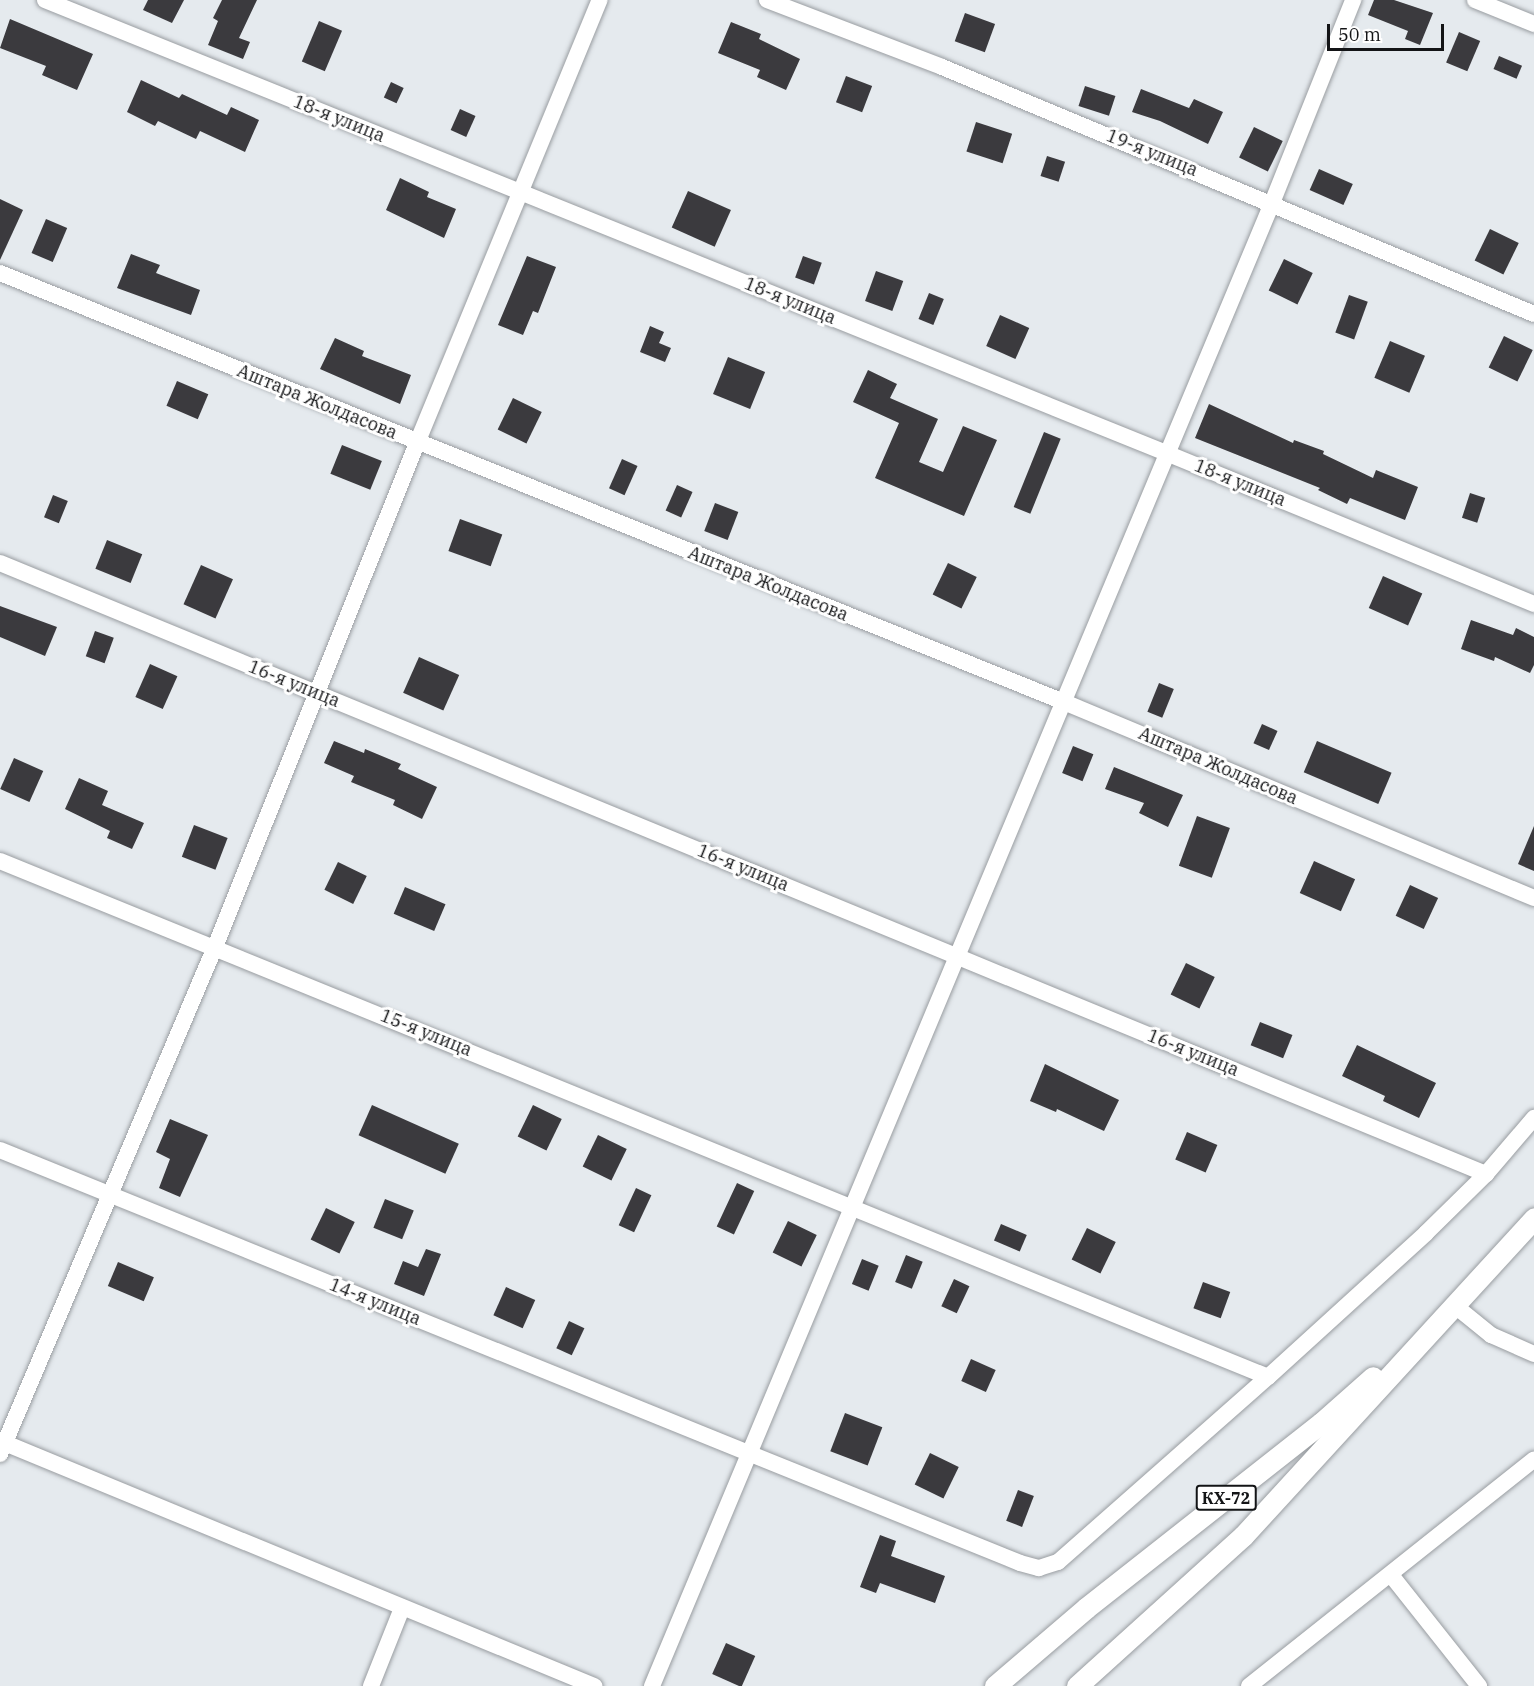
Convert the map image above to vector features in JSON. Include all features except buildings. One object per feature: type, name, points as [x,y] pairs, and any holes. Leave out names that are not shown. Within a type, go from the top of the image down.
[{"type":"main road","name":"КХ-72","points":[[1077,1686],[1243,1536],[1534,1218]]},
{"type":"main road","name":"КХ-72","points":[[995,1686],[1086,1608],[1321,1423],[1454,1305]]},
{"type":"street","name":"18-я улица","points":[[45,0],[1534,604]]},
{"type":"street","points":[[594,1686],[2,1446],[112,1195],[216,946],[417,444],[522,194],[600,0]]},
{"type":"street","name":"19-я улица","points":[[767,0],[942,67],[1534,314]]},
{"type":"street","points":[[652,1686],[1272,203],[1353,0]]},
{"type":"street","points":[[1475,0],[1534,24]]},
{"type":"street","name":"Аштара Жолдасова","points":[[0,273],[417,444],[1064,702],[1534,898]]},
{"type":"street","name":"16-я улица","points":[[0,563],[1486,1174]]},
{"type":"street","name":"15-я улица","points":[[0,861],[216,946],[850,1209],[1268,1377]]},
{"type":"street","name":"14-я улица","points":[[0,1150],[1020,1563],[1039,1568],[1058,1562],[1268,1377],[1426,1233],[1486,1174],[1534,1118]]},
{"type":"street","points":[[1454,1305],[1491,1335],[1534,1354]]},
{"type":"street","points":[[1249,1686],[1534,1459]]},
{"type":"street","points":[[1390,1575],[1479,1686]]},
{"type":"street","points":[[371,1686],[402,1608]]}]
